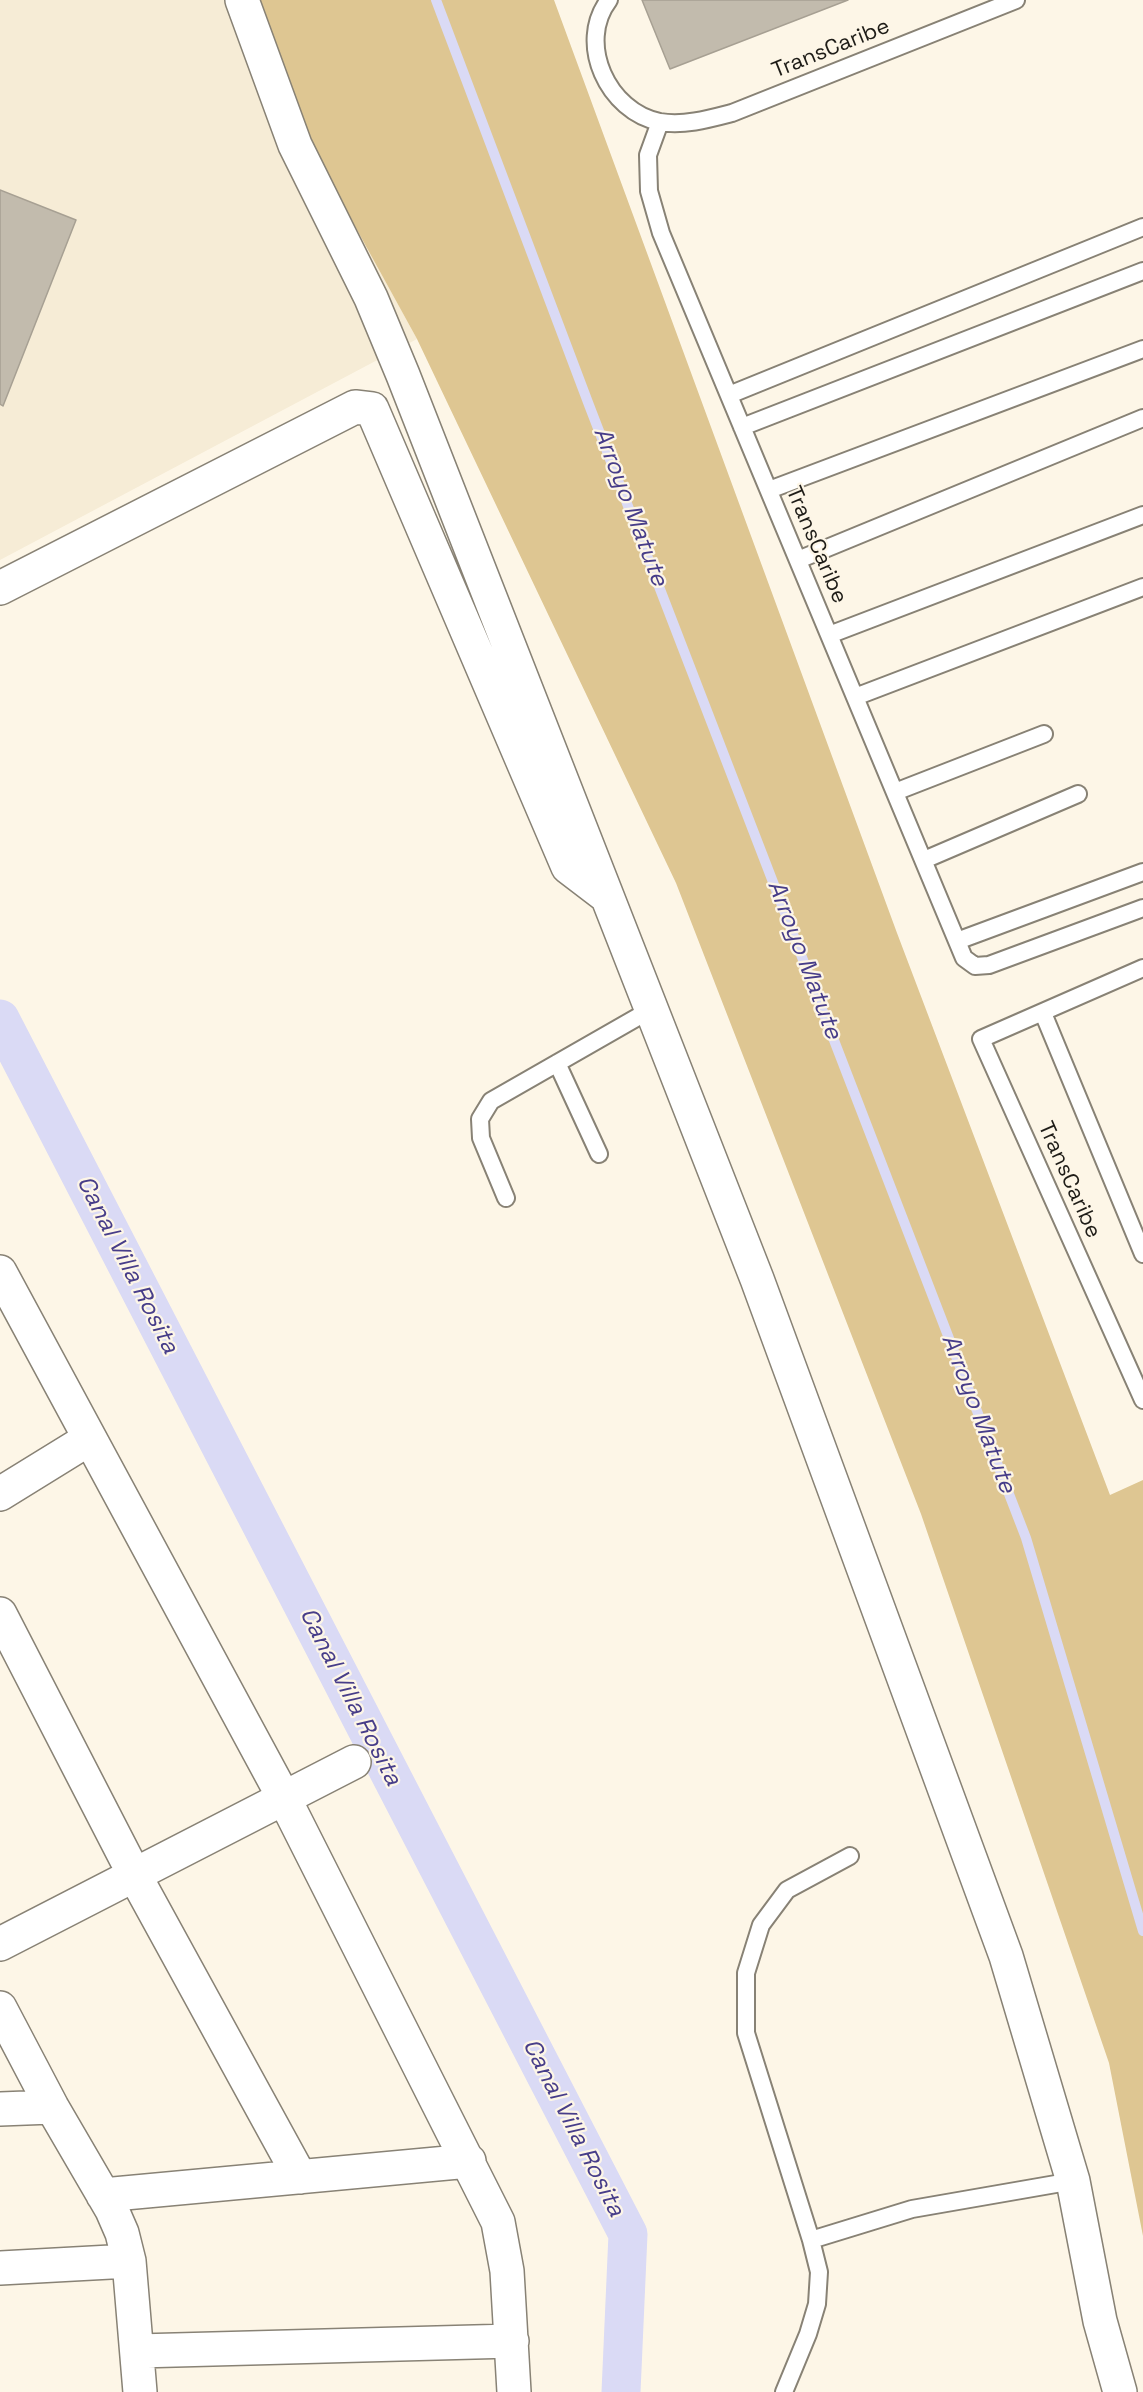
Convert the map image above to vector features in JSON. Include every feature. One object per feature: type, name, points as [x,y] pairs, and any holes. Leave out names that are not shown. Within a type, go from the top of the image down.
[{"type":"street","points":[[242,0],[295,146],[371,298],[403,375],[757,1280],[1006,1956],[1073,2181],[1100,2321],[1120,2392]]},
{"type":"street","points":[[0,588],[355,407],[372,409],[568,867],[606,896]]},
{"type":"street","points":[[0,1272],[284,1798],[498,2222],[507,2271],[514,2392]]},
{"type":"street","points":[[0,1494],[89,1439]]},
{"type":"street","points":[[0,1614],[135,1876],[300,2177]]},
{"type":"street","points":[[0,1944],[354,1762]]},
{"type":"street","points":[[0,2008],[122,2233],[129,2261],[140,2392]]},
{"type":"street","points":[[0,2109],[52,2107]]},
{"type":"street","points":[[103,2195],[469,2161]]},
{"type":"street","points":[[0,2268],[129,2261]]},
{"type":"street","points":[[1098,2392],[1101,2374],[1100,2321]]},
{"type":"street","points":[[138,2351],[512,2341]]},
{"type":"lane","name":"TransCaribe","points":[[609,0],[600,11],[595,47],[604,80],[634,113],[660,122],[697,122],[732,113],[1016,0]]},
{"type":"lane","name":"TransCaribe","points":[[660,122],[648,156],[649,191],[661,233],[964,958],[975,966],[989,965],[1143,909]]},
{"type":"lane","points":[[729,395],[1143,227]]},
{"type":"lane","points":[[742,427],[1143,271]]},
{"type":"lane","points":[[769,490],[1143,349]]},
{"type":"lane","points":[[798,560],[1143,418]]},
{"type":"lane","points":[[829,635],[1143,514]]},
{"type":"lane","points":[[855,697],[1143,587]]},
{"type":"lane","points":[[895,792],[1044,734]]},
{"type":"lane","points":[[924,860],[1078,794]]},
{"type":"lane","points":[[957,941],[1143,872]]},
{"type":"lane","name":"TransCaribe","points":[[1143,968],[981,1040],[1143,1400]]},
{"type":"lane","points":[[506,1198],[481,1138],[480,1119],[491,1101],[650,1010]]},
{"type":"lane","name":"TransCaribe","points":[[1043,1013],[1143,1254]]},
{"type":"lane","points":[[557,1063],[599,1154]]},
{"type":"lane","points":[[784,2392],[808,2334],[817,2304],[819,2272],[746,2033],[746,1974],[761,1925],[787,1890],[850,1856]]},
{"type":"lane","points":[[811,2241],[912,2210],[1073,2181]]},
{"type":"shaded area","points":[[0,0],[248,0],[262,57],[417,339],[0,560]]},
{"type":"shaded area","points":[[248,0],[554,0],[897,933],[1110,1495],[1143,1480],[1143,2236],[1109,2063],[921,1514],[676,883],[417,339],[262,57]]},
{"type":"building","points":[[642,0],[848,0],[670,69]]},
{"type":"building","points":[[0,190],[76,220],[3,406],[0,404]]},
{"type":"waterway","name":"Arroyo Matute","points":[[436,0],[589,405],[1026,1538],[1143,1931]]},
{"type":"waterway","name":"Canal Villa Rosita","points":[[0,1019],[628,2234],[621,2392]]}]
